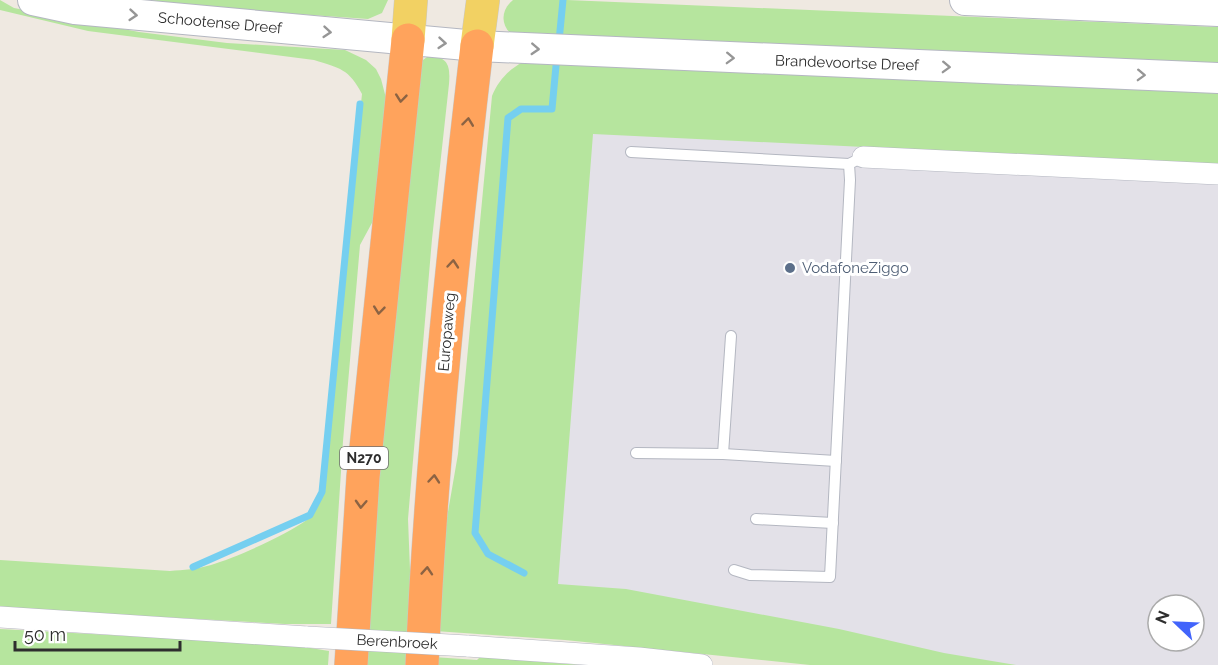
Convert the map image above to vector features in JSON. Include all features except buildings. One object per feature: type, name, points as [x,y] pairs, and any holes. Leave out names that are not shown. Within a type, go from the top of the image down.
[{"type":"highway","name":"N270","points":[[351,665],[369,407],[408,40]]},
{"type":"highway","name":"Europaweg","points":[[422,665],[429,538],[456,228],[477,46]]},
{"type":"main road","name":"Schootense Dreef","points":[[33,0],[75,9],[477,46]]},
{"type":"main road","name":"N270","points":[[408,40],[411,0]]},
{"type":"main road","name":"Europaweg","points":[[477,46],[483,0]]},
{"type":"main road","points":[[965,0],[1218,11]]},
{"type":"main road","name":"Brandevoortse Dreef","points":[[477,46],[1218,78]]},
{"type":"street","points":[[856,160],[1218,174]]},
{"type":"street","name":"Berenbroek","points":[[0,617],[467,646],[639,658],[702,665]]},
{"type":"lane","points":[[631,152],[856,160],[850,180],[830,577],[750,574],[734,570]]},
{"type":"lane","points":[[723,454],[731,336]]},
{"type":"lane","points":[[636,453],[723,454],[836,461]]},
{"type":"lane","points":[[756,519],[833,523]]},
{"type":"shaded area","points":[[567,87],[1218,117],[1218,665],[911,665],[545,597]]},
{"type":"green space","points":[[0,0],[14,8],[139,32],[227,43],[345,50],[366,60],[376,69],[387,102],[373,221],[360,245],[343,441],[331,624],[285,624],[0,608],[0,560],[170,571],[196,568],[222,561],[261,545],[288,532],[313,514],[319,504],[362,94],[348,74],[331,65],[314,60],[88,31],[0,10]]},
{"type":"green space","points":[[149,0],[388,0],[382,13],[368,19],[225,9]]},
{"type":"green space","points":[[513,0],[567,0],[1218,27],[1218,70],[512,35],[505,26],[503,17],[506,8]]},
{"type":"green space","points":[[434,56],[446,62],[449,79],[432,239],[408,519],[412,621],[409,665],[364,665],[373,528],[414,91],[423,60]]},
{"type":"green space","points":[[523,62],[1218,91],[1218,164],[593,134],[558,584],[626,589],[839,629],[944,653],[1016,665],[810,665],[565,640],[435,631],[439,564],[458,454],[492,96],[504,76]]},
{"type":"green space","points":[[0,629],[292,645],[329,651],[328,665],[0,665]]},
{"type":"green space","points":[[433,657],[477,660],[480,657],[581,665],[433,665]]},
{"type":"waterway","points":[[559,41],[563,0]]},
{"type":"waterway","points":[[524,573],[488,554],[475,533],[508,118],[521,109],[552,109],[557,55]]},
{"type":"waterway","points":[[193,567],[310,515],[322,492],[360,104]]},
{"type":"place","name":"VodafoneZiggo","points":[[790,268]]}]
